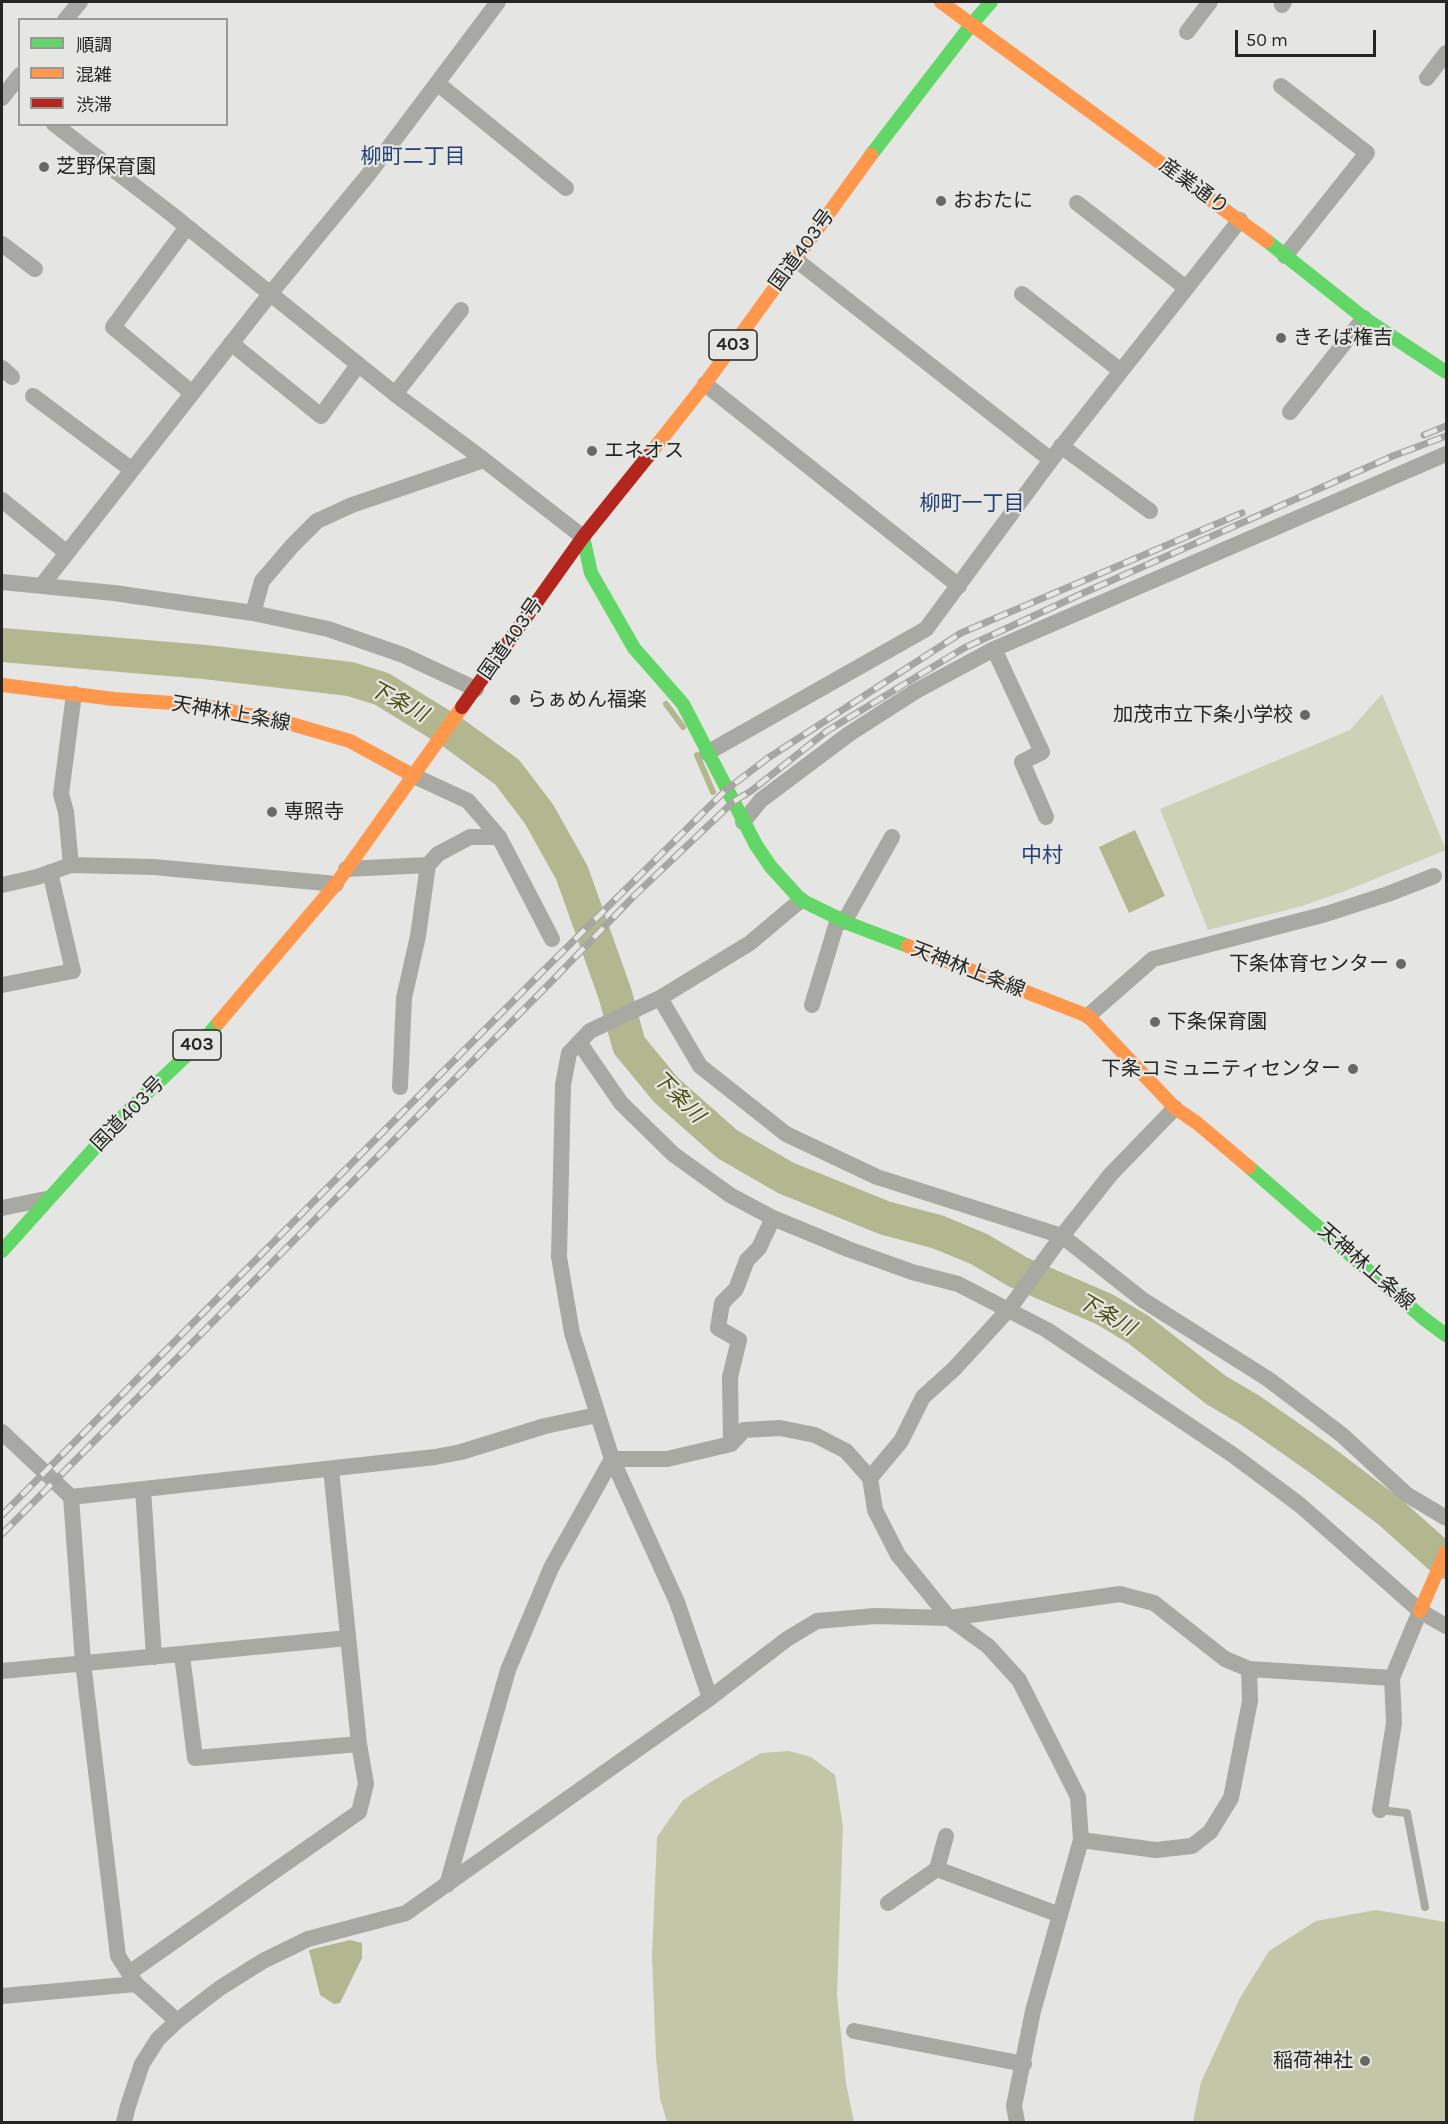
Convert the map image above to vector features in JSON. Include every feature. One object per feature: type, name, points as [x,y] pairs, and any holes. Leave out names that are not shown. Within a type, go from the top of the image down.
[{"type":"main road","name":"産業通り","points":[[941,2],[1240,220],[1364,318],[1446,372]]},
{"type":"main road","name":"国道403号","points":[[2,1251],[127,1112],[208,1035],[336,884],[583,537],[705,384],[853,179],[991,2]]},
{"type":"main road","name":"天神林上条線","points":[[583,537],[591,573],[634,648],[683,704],[744,822],[771,867],[801,900],[842,920],[1088,1016],[1175,1108],[1233,1153],[1423,1318],[1446,1335]]},
{"type":"main road","name":"天神林上条線","points":[[2,686],[202,705],[288,723],[350,741],[414,776]]},
{"type":"main road","points":[[1420,1611],[1446,1552]]},
{"type":"street","points":[[67,18],[80,2]]},
{"type":"street","points":[[42,585],[231,343],[368,175],[498,2]]},
{"type":"street","points":[[1187,32],[1210,2]]},
{"type":"street","points":[[1427,78],[1446,53]]},
{"type":"street","points":[[7,93],[18,78]]},
{"type":"street","points":[[437,83],[566,188]]},
{"type":"street","points":[[1281,86],[1367,153],[1285,256]]},
{"type":"street","points":[[57,126],[395,394],[583,537]]},
{"type":"street","points":[[1077,203],[1186,288]]},
{"type":"street","points":[[707,753],[926,630],[1061,446],[1240,220]]},
{"type":"street","points":[[187,227],[113,327],[192,393]]},
{"type":"street","points":[[2,244],[35,270]]},
{"type":"street","points":[[795,259],[1051,460]]},
{"type":"street","points":[[1022,294],[1121,371]]},
{"type":"street","points":[[395,394],[461,310]]},
{"type":"street","points":[[1290,412],[1364,318]]},
{"type":"street","points":[[231,343],[321,416],[358,364]]},
{"type":"street","points":[[705,384],[959,586]]},
{"type":"street","points":[[33,396],[132,470]]},
{"type":"street","points":[[1061,446],[1150,511]]},
{"type":"street","points":[[744,822],[761,800],[849,734],[916,691],[994,649],[1446,454]]},
{"type":"street","points":[[253,613],[262,581],[317,521],[352,505],[484,460]]},
{"type":"street","points":[[2,500],[67,553]]},
{"type":"street","points":[[2,582],[114,593],[253,613],[328,630],[403,654],[476,689]]},
{"type":"street","points":[[994,649],[1042,752],[1022,762],[1046,818]]},
{"type":"street","points":[[71,865],[66,813],[61,794],[74,694]]},
{"type":"street","points":[[414,776],[468,801],[499,837],[552,939]]},
{"type":"street","points":[[400,1087],[404,998],[418,936],[428,865],[438,854],[470,837],[499,837]]},
{"type":"street","points":[[812,1005],[842,920],[892,837]]},
{"type":"street","points":[[2,885],[71,865],[154,867],[336,884]]},
{"type":"street","points":[[346,869],[428,865]]},
{"type":"street","points":[[2,985],[73,971],[50,872]]},
{"type":"street","points":[[1088,1016],[1153,958],[1326,914],[1434,876]]},
{"type":"street","points":[[710,1698],[677,1602],[612,1459],[572,1333],[560,1257],[563,1085],[569,1053],[584,1037],[660,998],[750,943],[801,900]]},
{"type":"street","points":[[660,998],[700,1066],[786,1134],[877,1177],[1062,1236],[1143,1300],[1268,1379],[1342,1435],[1406,1494],[1446,1518]]},
{"type":"street","points":[[584,1037],[621,1103],[673,1154],[730,1195],[773,1218],[912,1272],[958,1284],[1047,1330],[1233,1455],[1300,1505],[1420,1611],[1446,1626]]},
{"type":"street","points":[[870,1478],[901,1441],[923,1397],[954,1369],[1009,1310],[1062,1236],[1111,1174],[1175,1108]]},
{"type":"street","points":[[2,1208],[50,1198]]},
{"type":"street","points":[[730,1444],[730,1377],[738,1340],[718,1328],[722,1303],[735,1288],[747,1260],[759,1248],[773,1218]]},
{"type":"street","points":[[70,1497],[331,1469],[461,1452],[545,1426],[597,1415]]},
{"type":"street","points":[[612,1459],[667,1459],[730,1444],[744,1430],[780,1428],[815,1435],[846,1451],[870,1478],[874,1510],[898,1555],[949,1618],[988,1646],[1018,1680],[1078,1797],[1081,1840],[1033,2011],[1014,2106],[1017,2122]]},
{"type":"street","points":[[2,1432],[70,1497],[83,1662],[118,1956],[133,1978],[177,2021]]},
{"type":"street","points":[[447,1885],[508,1670],[551,1569],[612,1459]]},
{"type":"street","points":[[2,1996],[133,1978],[359,1812],[366,1784],[359,1744],[331,1469]]},
{"type":"street","points":[[143,1489],[154,1657]]},
{"type":"street","points":[[124,2122],[142,2064],[158,2039],[177,2021],[220,1988],[263,1961],[308,1939],[406,1913],[710,1698],[787,1640],[817,1621],[875,1616],[949,1618],[1120,1594],[1154,1603],[1225,1659],[1249,1669],[1392,1678]]},
{"type":"street","points":[[1380,1810],[1394,1723],[1392,1678],[1420,1611]]},
{"type":"street","points":[[2,1671],[348,1638]]},
{"type":"street","points":[[182,1655],[195,1758],[359,1744]]},
{"type":"street","points":[[1081,1840],[1156,1850],[1192,1846],[1210,1832],[1231,1798],[1250,1701],[1249,1669]]},
{"type":"street","points":[[888,1903],[937,1869],[946,1836]]},
{"type":"street","points":[[937,1869],[1060,1915]]},
{"type":"street","points":[[854,2031],[1024,2064]]},
{"type":"lane","points":[[1380,1810],[1407,1813],[1425,1907]]},
{"type":"shaded area","points":[[1382,694],[1446,850],[1302,906],[1208,930],[1160,809],[1350,730]]},
{"type":"shaded area","points":[[1135,830],[1165,896],[1129,913],[1099,847]]},
{"type":"shaded area","points":[[789,1751],[811,1757],[835,1775],[843,1826],[837,1995],[846,2083],[854,2122],[667,2122],[660,2098],[656,2057],[652,1957],[657,1837],[683,1800],[709,1783],[761,1753]]},
{"type":"shaded area","points":[[1376,1910],[1446,1922],[1446,2122],[1193,2122],[1201,2082],[1240,1998],[1269,1951],[1316,1921]]},
{"type":"shaded area","points":[[350,1940],[362,1943],[362,1958],[340,2003],[334,2004],[320,1995],[309,1950]]},
{"type":"waterway","name":"下条川","points":[[2,645],[205,662],[350,679],[382,689],[452,732],[507,772],[539,814],[572,873],[615,994],[629,1045],[666,1090],[727,1144],[786,1178],[885,1218],[938,1232],[979,1249],[1018,1272],[1104,1309],[1139,1330],[1216,1390],[1250,1410],[1320,1459],[1390,1512],[1446,1562]]},
{"type":"waterway","points":[[666,704],[683,727]]},
{"type":"waterway","points":[[697,755],[713,792]]},
{"type":"railway","points":[[1424,435],[1446,426]]},
{"type":"railway","points":[[2,1534],[634,896],[733,802],[751,791],[827,731],[964,648],[1393,456],[1446,436]]},
{"type":"railway","points":[[2,1515],[726,790],[768,758],[961,633],[1242,513]]},
{"type":"traffic: fast","points":[[871,155],[991,2]]},
{"type":"traffic: fast","points":[[1267,241],[1364,318],[1446,372]]},
{"type":"traffic: fast","points":[[583,537],[591,573],[634,648],[683,704],[756,845],[771,867],[801,900],[850,924],[908,946]]},
{"type":"traffic: fast","points":[[2,1251],[127,1112],[219,1022]]},
{"type":"traffic: fast","points":[[1249,1167],[1423,1318],[1446,1335]]},
{"type":"traffic: slow","points":[[941,2],[1267,241]]},
{"type":"traffic: slow","points":[[649,455],[705,384],[871,155]]},
{"type":"traffic: slow","points":[[2,685],[114,699],[202,705],[288,723],[350,741],[414,776]]},
{"type":"traffic: slow","points":[[219,1022],[336,884],[462,707]]},
{"type":"traffic: slow","points":[[908,946],[1088,1016],[1175,1108],[1197,1123],[1249,1167]]},
{"type":"traffic: slow","points":[[1420,1611],[1446,1552]]},
{"type":"traffic: jam","points":[[462,707],[583,537],[649,455]]},
{"type":"place","name":"芝野保育園","points":[[44,167]]},
{"type":"place","name":"おおたに","points":[[941,201]]},
{"type":"place","name":"きそば権吉","points":[[1281,338]]},
{"type":"place","name":"エネオス","points":[[592,451]]},
{"type":"place","name":"らぁめん福楽","points":[[515,700]]},
{"type":"place","name":"加茂市立下条小学校","points":[[1305,715]]},
{"type":"place","name":"専照寺","points":[[272,812]]},
{"type":"place","name":"下条体育センター","points":[[1401,964]]},
{"type":"place","name":"下条保育園","points":[[1155,1022]]},
{"type":"place","name":"下条コミュニティセンター","points":[[1353,1069]]},
{"type":"place","name":"稲荷神社","points":[[1365,2061]]},
{"type":"district","name":"柳町二丁目","points":[[413,157]]},
{"type":"district","name":"柳町一丁目","points":[[972,504]]},
{"type":"district","name":"中村","points":[[1042,856]]}]
